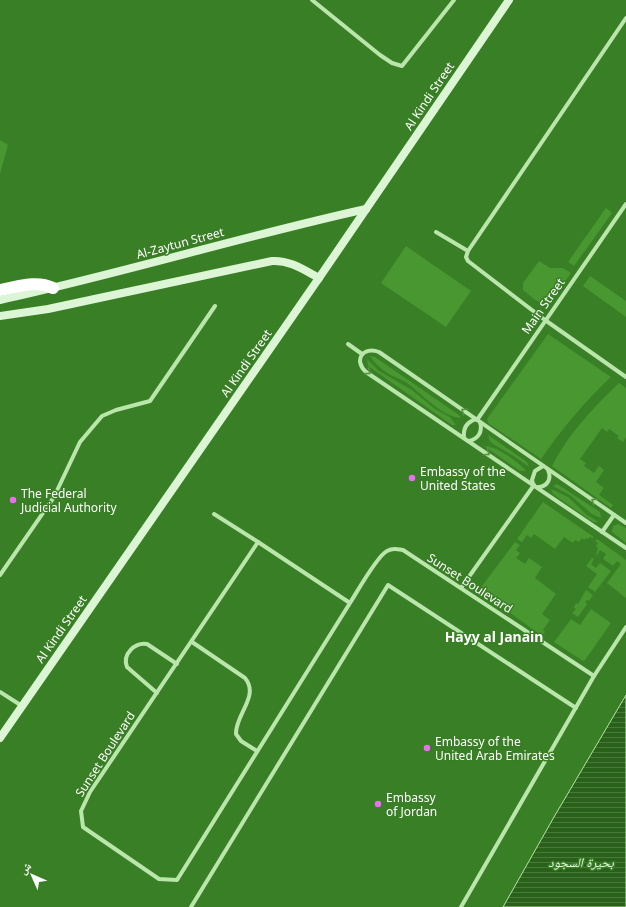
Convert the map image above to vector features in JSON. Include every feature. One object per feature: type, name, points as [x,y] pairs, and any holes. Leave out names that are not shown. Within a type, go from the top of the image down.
[{"type":"highway","points":[[0,290],[34,284],[45,284],[53,288]]},
{"type":"street","points":[[312,0],[392,64],[402,66],[454,0]]},
{"type":"street","name":"Al Kindi Street","points":[[0,738],[319,278],[509,0]]},
{"type":"street","points":[[626,18],[468,251],[466,257],[468,261],[546,320],[626,377]]},
{"type":"street","name":"Main Street","points":[[478,420],[626,204]]},
{"type":"street","name":"Al-Zaytun Street","points":[[0,300],[53,288],[318,219],[366,209]]},
{"type":"street","points":[[436,232],[468,251]]},
{"type":"street","points":[[0,316],[48,309],[272,261],[285,261],[291,263],[319,278]]},
{"type":"street","points":[[0,575],[54,497],[80,442],[102,416],[116,410],[150,401],[215,306]]},
{"type":"street","points":[[348,344],[362,354]]},
{"type":"street","points":[[626,523],[379,352],[367,350],[362,354],[360,362],[361,368],[366,372],[626,548]]},
{"type":"street","points":[[464,437],[464,428],[467,423],[478,420]]},
{"type":"street","points":[[468,441],[479,435],[481,430],[478,420]]},
{"type":"street","points":[[461,588],[535,486],[533,475],[535,471],[543,466]]},
{"type":"street","points":[[535,486],[542,487],[548,482],[550,474],[548,470]]},
{"type":"street","points":[[214,514],[350,603]]},
{"type":"street","points":[[602,532],[614,515]]},
{"type":"street","name":"Sunset Boulevard","points":[[258,542],[90,792],[81,811],[83,827],[158,879],[177,880],[350,603],[380,557],[386,551],[395,548],[403,550],[594,676]]},
{"type":"street","points":[[191,907],[388,585],[576,708]]},
{"type":"street","points":[[461,907],[594,676],[626,627]]},
{"type":"street","points":[[192,642],[249,682],[251,691],[250,696],[237,727],[236,734],[242,741],[257,751]]},
{"type":"street","points":[[157,692],[126,667],[126,661],[130,651],[136,645],[142,643],[147,644],[177,664]]},
{"type":"street","points":[[1,692],[22,706]]},
{"type":"shaded area","points":[[0,140],[8,145],[0,174]]},
{"type":"shaded area","points":[[606,208],[612,213],[574,266],[568,262]]},
{"type":"shaded area","points":[[406,246],[471,291],[446,327],[381,283]]},
{"type":"shaded area","points":[[539,261],[550,268],[563,268],[571,273],[551,301],[547,303],[536,300],[523,290],[523,283]]},
{"type":"shaded area","points":[[590,276],[626,301],[626,317],[583,286]]},
{"type":"shaded area","points":[[548,334],[611,377],[574,416],[541,459],[488,423],[487,419]]},
{"type":"shaded area","points":[[370,356],[375,357],[459,415],[461,418],[447,414],[432,404],[407,383],[383,370]]},
{"type":"shaded area","points":[[367,359],[379,371],[412,390],[435,409],[450,417],[456,425],[452,425],[368,366]]},
{"type":"shaded area","points":[[619,383],[626,388],[626,437],[623,442],[617,438],[619,436],[609,429],[607,432],[602,428],[580,459],[586,463],[584,466],[594,473],[599,466],[604,470],[596,482],[604,488],[599,495],[613,505],[611,508],[552,466],[566,443],[582,422]]},
{"type":"shaded area","points":[[488,435],[527,462],[529,467],[493,444]]},
{"type":"shaded area","points":[[484,446],[489,446],[500,451],[518,463],[526,471],[520,471]]},
{"type":"shaded area","points":[[557,484],[600,512],[601,518],[592,514],[570,495],[553,486]]},
{"type":"shaded area","points":[[551,489],[568,497],[587,515],[599,522],[593,522],[553,494]]},
{"type":"shaded area","points":[[543,502],[594,537],[590,537],[588,539],[586,538],[584,540],[582,538],[579,542],[575,540],[573,543],[564,537],[555,549],[534,534],[531,538],[527,535],[522,542],[517,539]]},
{"type":"shaded area","points":[[618,524],[626,528],[626,543],[612,532],[613,526]]},
{"type":"shaded area","points":[[597,539],[626,560],[626,598],[607,583],[621,564],[617,561],[613,566],[603,559],[606,554],[600,550],[597,555],[596,554],[598,548],[596,546],[598,543],[595,541]]},
{"type":"shaded area","points":[[515,542],[520,545],[516,550],[520,553],[516,558],[525,564],[529,558],[542,567],[535,578],[556,594],[542,614],[550,620],[543,630],[545,632],[542,636],[479,590]]},
{"type":"shaded area","points":[[592,558],[594,559],[591,564],[596,568],[600,563],[611,571],[595,592],[588,587],[597,574],[586,566]]},
{"type":"shaded area","points":[[586,590],[593,595],[589,601],[587,600],[585,602],[587,604],[578,617],[572,613],[576,609],[574,607],[576,603],[578,604]]},
{"type":"shaded area","points":[[591,609],[611,623],[583,661],[554,642],[571,619],[580,625]]},
{"type":"water","name":"بحيرة السجود","points":[[626,695],[626,907],[503,907],[554,817]]},
{"type":"place","name":"Embassy of the United States","points":[[412,478]]},
{"type":"place","name":"The Federal Judicial Authority","points":[[13,500]]},
{"type":"place","name":"Embassy of the United Arab Emirates","points":[[427,748]]},
{"type":"place","name":"Embassy of Jordan","points":[[378,804]]},
{"type":"district","name":"Hayy al Janain","points":[[494,636]]}]
